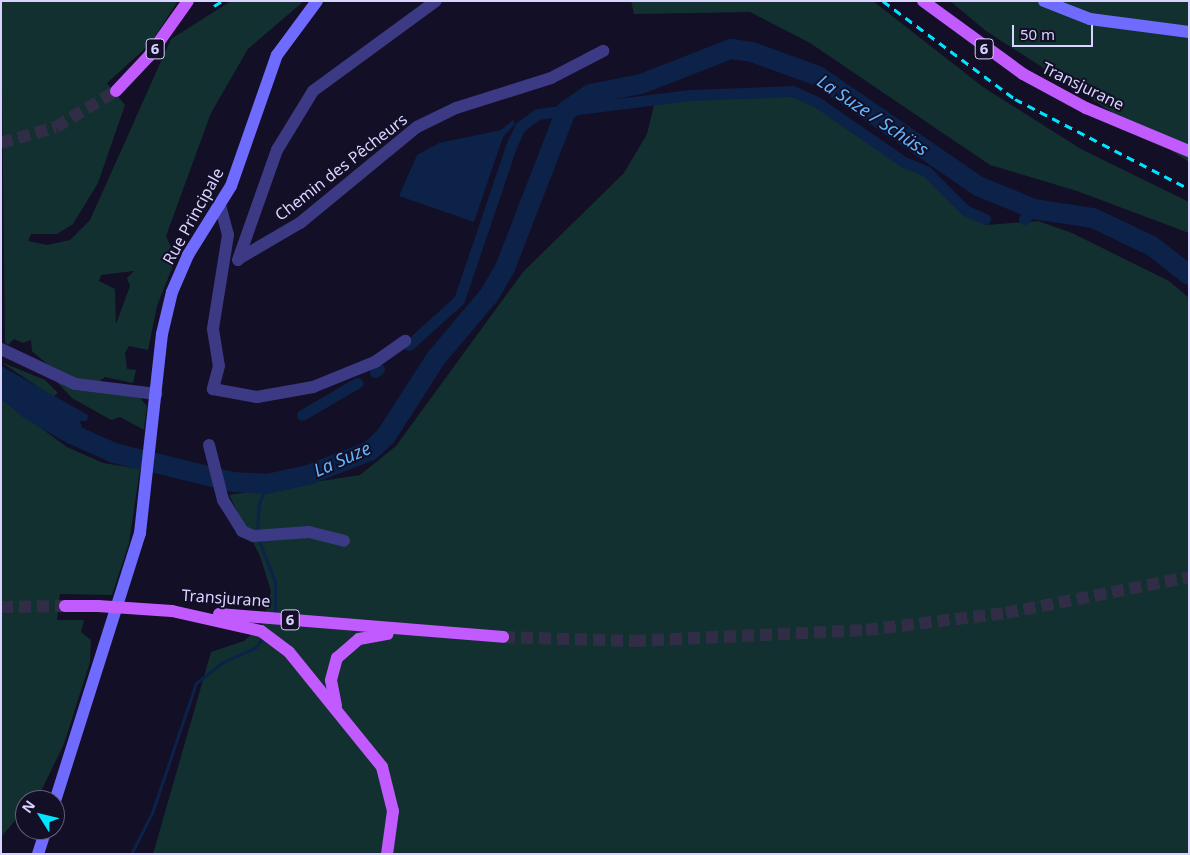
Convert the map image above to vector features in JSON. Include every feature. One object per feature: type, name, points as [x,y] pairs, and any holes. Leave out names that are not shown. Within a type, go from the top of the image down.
[{"type":"main road","name":"6","points":[[116,91],[150,56],[188,1]]},
{"type":"main road","name":"Rue Principale","points":[[59,790],[133,563],[145,501],[155,399],[172,292],[188,255],[220,205],[236,173],[264,83],[285,43],[316,1]]},
{"type":"main road","name":"Transjurane","points":[[923,1],[1022,74],[1103,116],[1189,150]]},
{"type":"main road","points":[[1044,1],[1090,18],[1189,32]]},
{"type":"main road","name":"Transjurane","points":[[69,606],[172,611],[503,637]]},
{"type":"main road","points":[[172,611],[271,637],[336,706],[377,758],[389,783],[393,820],[386,854]]},
{"type":"main road","points":[[336,706],[332,675],[343,650],[363,638],[409,630]]},
{"type":"main road","points":[[38,854],[43,840]]},
{"type":"street","points":[[240,258],[277,150],[313,91],[436,1]]},
{"type":"street","name":"Chemin des Pêcheurs","points":[[225,272],[240,258],[300,223],[417,127],[456,108],[551,78],[603,51]]},
{"type":"street","points":[[220,205],[228,226],[225,272],[213,329],[219,366],[213,389],[256,397],[313,387],[375,362],[405,341]]},
{"type":"street","points":[[1,349],[75,384],[155,399]]},
{"type":"street","points":[[209,445],[219,490],[234,523],[253,536],[309,532],[344,540]]},
{"type":"green space","points":[[1,1],[178,1],[150,44],[107,83],[125,105],[98,183],[73,224],[57,234],[31,234],[28,241],[47,245],[70,240],[90,220],[171,39],[231,1],[304,1],[248,49],[211,113],[166,236],[176,258],[157,306],[148,350],[129,346],[125,353],[127,369],[136,370],[133,383],[105,377],[93,386],[47,364],[32,351],[31,340],[23,343],[14,339],[8,345],[5,342]],"holes":[[[134,271],[127,278],[130,286],[116,324],[115,289],[99,281],[101,275]]]},
{"type":"green space","points":[[631,1],[873,1],[983,87],[1081,149],[1189,202],[1189,233],[1077,191],[990,165],[810,43],[750,12],[634,14]]},
{"type":"green space","points":[[950,1],[1189,1],[1189,162],[986,31]]},
{"type":"green space","points":[[765,90],[811,102],[836,115],[927,173],[959,210],[986,225],[1038,221],[1072,233],[1169,281],[1189,298],[1189,854],[153,854],[211,652],[244,641],[263,624],[271,591],[260,556],[229,495],[360,475],[396,446],[523,272],[624,173],[647,134],[654,105]]},
{"type":"green space","points":[[1,362],[45,380],[58,393],[53,397]]},
{"type":"green space","points":[[55,380],[74,390],[140,398],[147,406],[144,430],[120,417],[111,420],[72,398]]},
{"type":"green space","points":[[1,399],[67,447],[103,463],[140,469],[129,543],[112,595],[60,594],[57,620],[84,620],[81,632],[91,640],[90,662],[64,744],[42,789],[15,790],[15,821],[1,837]]},
{"type":"water","points":[[513,120],[515,124],[503,137],[474,222],[399,196],[417,155],[439,143],[501,130]]},
{"type":"water","points":[[1,366],[88,415],[87,421],[79,421],[82,426],[63,441],[24,418],[1,399]]},
{"type":"waterway","name":"La Suze / Schüss","points":[[52,415],[72,434],[114,453],[233,482],[267,484],[308,475],[370,451],[386,436],[436,358],[490,294],[505,268],[566,111],[590,94],[641,84],[731,49],[752,52],[818,76],[978,186],[1034,209],[1093,218],[1152,246],[1189,275]]},
{"type":"waterway","points":[[409,345],[459,300],[511,146],[520,127],[537,114],[690,95],[793,91],[817,102],[904,162],[926,171],[965,210],[985,219]]},
{"type":"waterway","points":[[1024,219],[1034,209]]},
{"type":"waterway","points":[[375,372],[379,369]]},
{"type":"waterway","points":[[302,415],[357,383]]},
{"type":"waterway","points":[[257,532],[259,503],[267,484]]},
{"type":"waterway","points":[[258,538],[275,582],[275,616]]},
{"type":"waterway","points":[[131,854],[152,813],[196,683],[223,662],[256,647],[264,636]]},
{"type":"tunnel","points":[[1,143],[56,127],[116,91]]},
{"type":"tunnel","points":[[503,637],[634,641],[866,630],[1006,613],[1189,577]]},
{"type":"tunnel","points":[[1,607],[65,606]]},
{"type":"railway","points":[[214,6],[222,1]]},
{"type":"railway","points":[[883,1],[1015,99],[1189,189]]},
{"type":"water label","name":"La Suze","points":[[342,459]]}]
